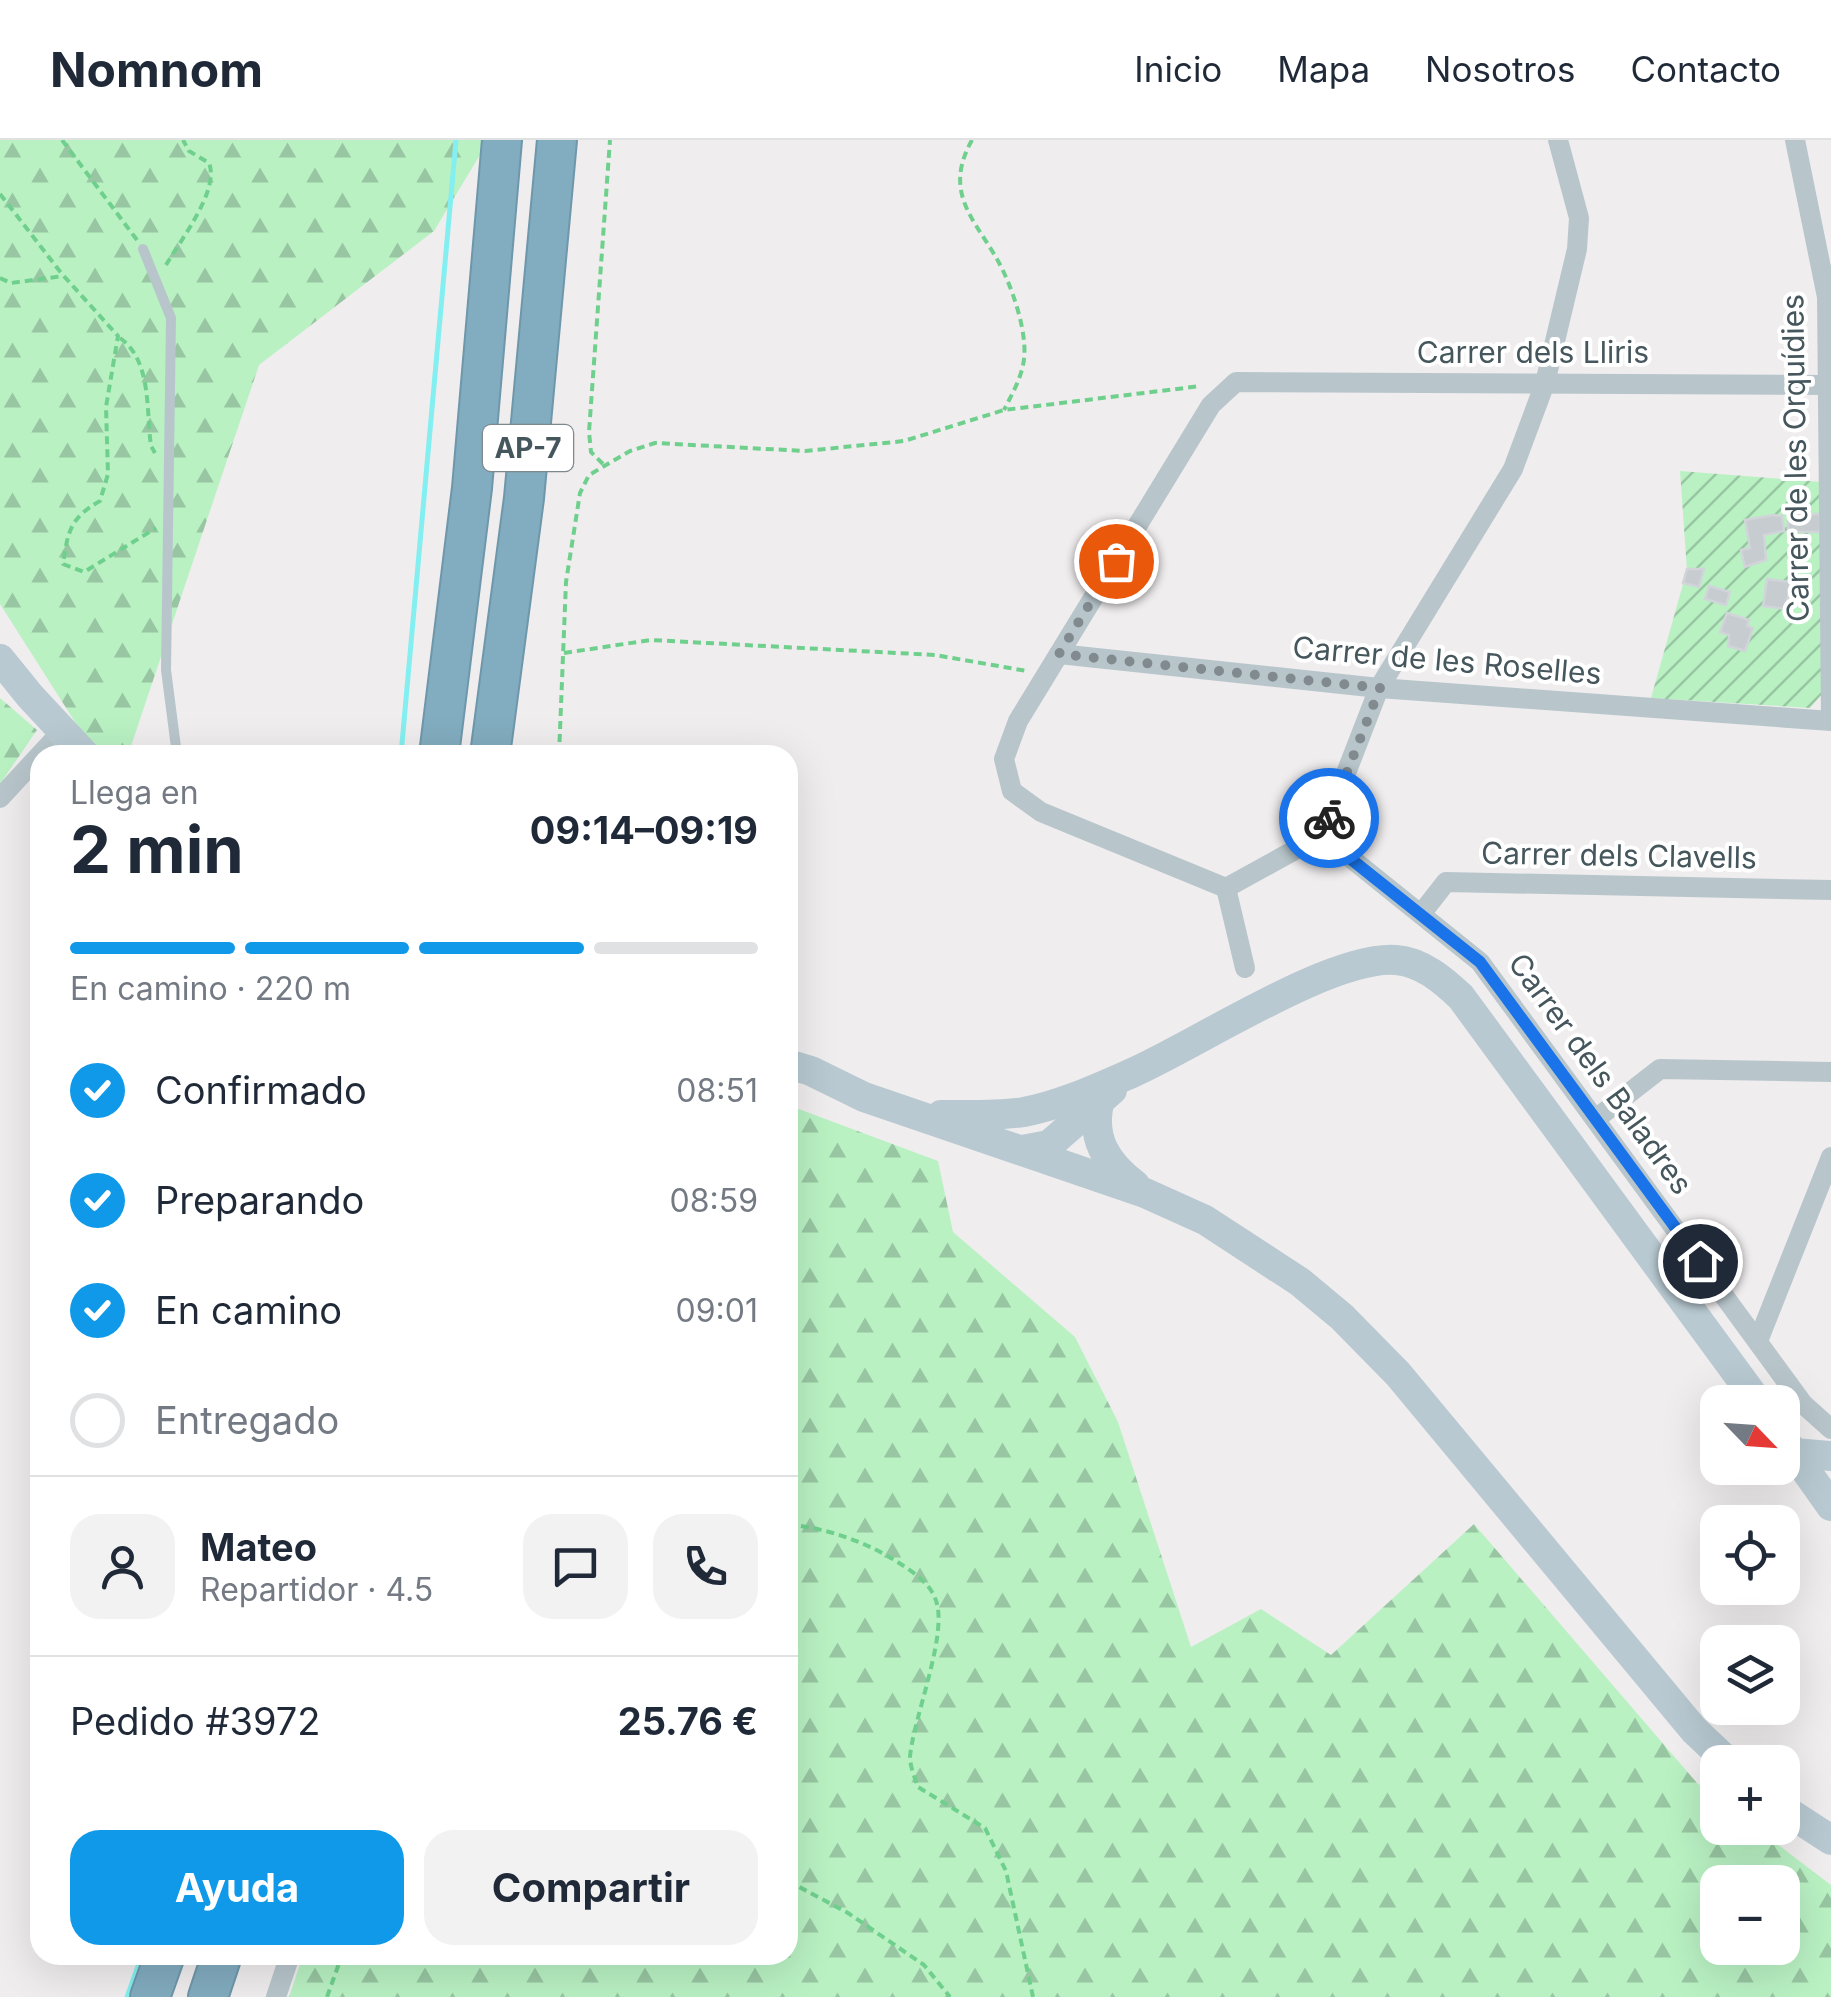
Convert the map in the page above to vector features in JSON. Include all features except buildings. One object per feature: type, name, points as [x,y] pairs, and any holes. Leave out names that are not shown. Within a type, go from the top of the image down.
[{"type":"highway","name":"AP-7","points":[[440,745],[472,488],[502,140]]},
{"type":"highway","name":"AP-7","points":[[491,745],[524,498],[557,140]]},
{"type":"highway","points":[[150,1997],[161,1965]]},
{"type":"highway","points":[[208,1997],[219,1965]]},
{"type":"main road","points":[[0,659],[76,745]]},
{"type":"main road","points":[[921,1115],[1023,1112],[1061,1102],[1134,1072],[1356,964],[1410,962],[1444,981],[1491,1036],[1746,1385]]},
{"type":"main road","points":[[798,1067],[864,1097],[1145,1192],[1205,1220],[1300,1282],[1342,1317],[1398,1374],[1710,1745]]},
{"type":"main road","points":[[1022,1150],[1049,1145],[1134,1072]]},
{"type":"main road","points":[[798,1085],[864,1097]]},
{"type":"main road","points":[[1100,1099],[1096,1132],[1102,1150],[1116,1170],[1145,1192]]},
{"type":"main road","points":[[1800,1448],[1831,1456]]},
{"type":"main road","points":[[1800,1458],[1826,1486]]},
{"type":"main road","points":[[1800,1820],[1831,1840]]},
{"type":"street","points":[[1226,888],[1322,836],[1380,688],[1513,469],[1544,383],[1578,249],[1579,218],[1558,140]]},
{"type":"street","name":"Carrer de les Orquídies","points":[[1795,140],[1827,297],[1831,719]]},
{"type":"street","points":[[1226,888],[1041,812],[1012,791],[1004,759],[1018,721],[1211,405],[1236,382]]},
{"type":"street","name":"Carrer dels Lliris","points":[[1236,382],[1829,384]]},
{"type":"street","name":"Carrer de les Roselles","points":[[1059,654],[1380,688],[1831,719]]},
{"type":"street","points":[[48,745],[62,730]]},
{"type":"street","points":[[0,798],[30,765]]},
{"type":"street","name":"Carrer dels Baladres","points":[[1322,836],[1480,962],[1803,1404],[1831,1429]]},
{"type":"street","name":"Carrer dels Clavells","points":[[1421,914],[1446,882],[1831,890]]},
{"type":"street","points":[[1226,888],[1245,968]]},
{"type":"street","points":[[1597,1118],[1660,1069],[1831,1072]]},
{"type":"street","points":[[1758,1341],[1831,1157]]},
{"type":"street","points":[[276,1997],[287,1965]]},
{"type":"lane","points":[[143,249],[171,318],[166,670],[176,745]]},
{"type":"path","points":[[62,140],[143,249]]},
{"type":"path","points":[[158,281],[205,199],[212,178],[208,164],[189,152],[183,140]]},
{"type":"path","points":[[605,466],[591,452],[588,432],[610,140]]},
{"type":"path","points":[[972,140],[961,159],[960,190],[968,213],[1005,275],[1024,337],[1024,359],[1017,385],[1004,410]]},
{"type":"path","points":[[0,194],[62,274],[118,336],[130,344],[142,364],[150,446],[168,466]]},
{"type":"path","points":[[0,278],[11,282],[62,274]]},
{"type":"path","points":[[118,336],[106,407],[108,474],[100,501],[80,512],[68,533],[62,564],[84,572],[168,520]]},
{"type":"path","points":[[559,745],[566,582],[580,494],[589,476],[630,451],[655,444],[805,451],[904,442],[1004,410],[1236,382]]},
{"type":"path","points":[[563,653],[650,640],[800,646],[935,655],[1047,674]]},
{"type":"path","points":[[798,1525],[824,1528],[876,1549],[913,1572],[935,1597],[939,1617],[936,1638],[910,1760],[918,1787],[985,1828],[1006,1871],[1033,1997]]},
{"type":"path","points":[[798,1886],[848,1913],[924,1965],[950,1997]]},
{"type":"path","points":[[327,1997],[338,1965]]},
{"type":"green space","points":[[0,140],[489,140],[434,231],[259,365],[131,745],[90,745],[0,604]]},
{"type":"green space","points":[[1680,471],[1821,482],[1822,694],[1810,708],[1651,698],[1687,570]]},
{"type":"green space","points":[[0,698],[37,730],[0,784]]},
{"type":"green space","points":[[798,1109],[938,1161],[953,1232],[1075,1337],[1118,1422],[1191,1647],[1261,1609],[1331,1655],[1474,1524],[1700,1785],[1700,1845],[1778,1845],[1831,1885],[1831,1997],[289,1997],[300,1965],[798,1965]]},
{"type":"waterway","points":[[402,745],[456,140]]},
{"type":"waterway","points":[[127,1997],[138,1965]]},
{"type":"way so far","points":[[1116,561],[1059,654],[1380,688],[1329,818]]},
{"type":"route","points":[[1329,818],[1322,836],[1480,962],[1700,1261]]}]
